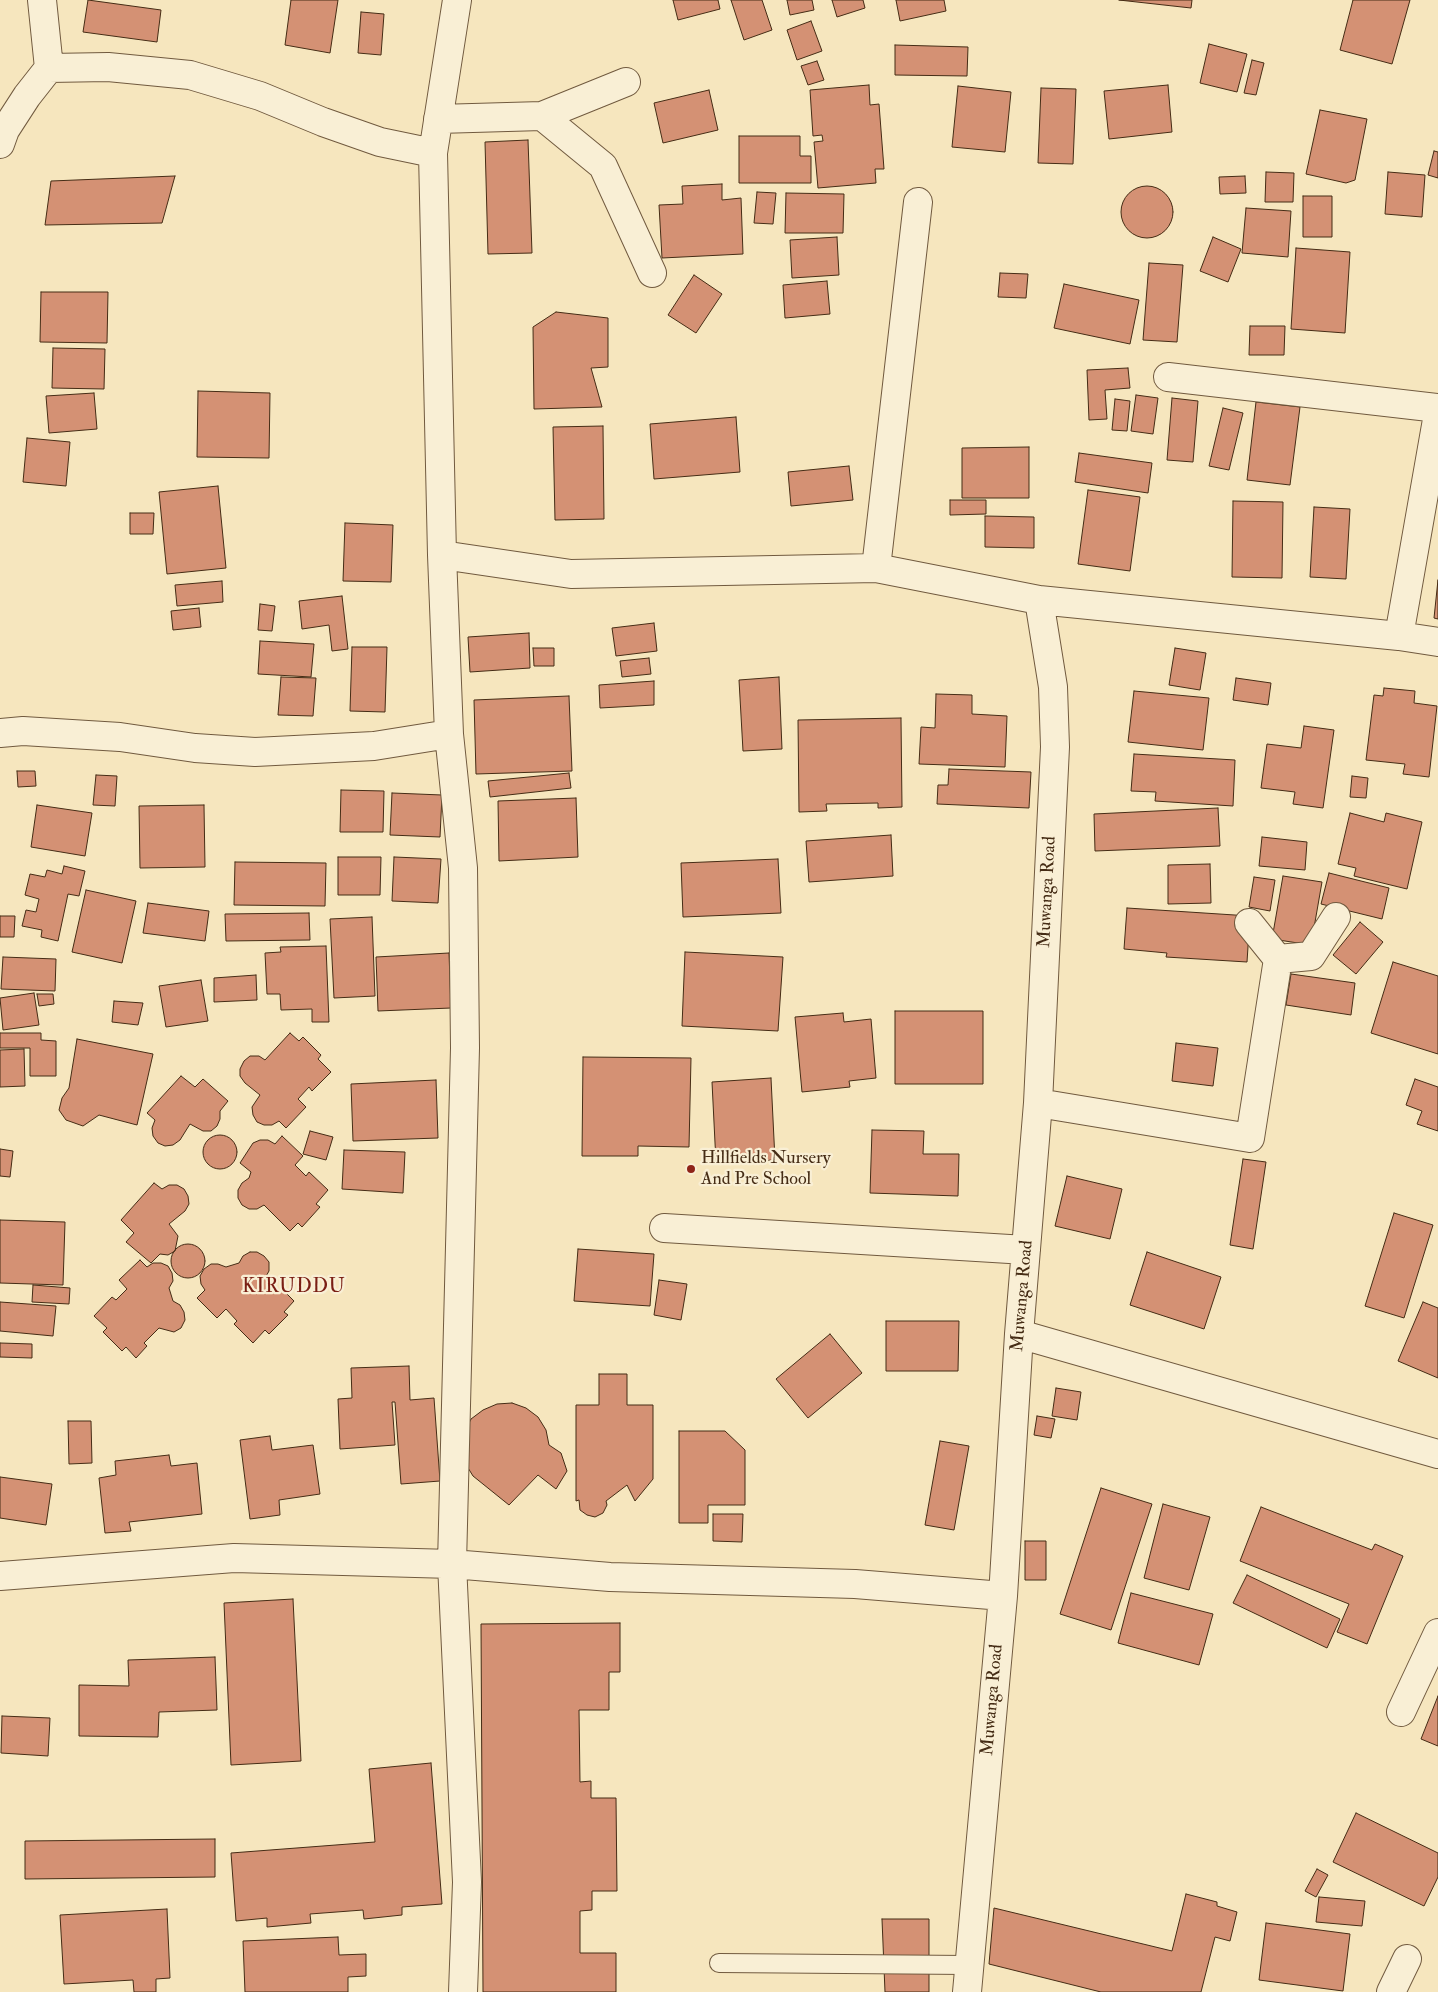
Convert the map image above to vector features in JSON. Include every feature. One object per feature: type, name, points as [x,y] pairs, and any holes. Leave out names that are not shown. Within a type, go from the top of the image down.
[{"type":"street","points":[[0,144],[5,130],[26,96],[49,68],[42,0]]},
{"type":"street","points":[[457,0],[433,153],[442,555],[449,734],[463,868],[465,1048],[452,1564],[467,1882],[463,1992]]},
{"type":"street","points":[[49,68],[108,67],[190,75],[260,96],[323,122],[380,142],[433,153]]},
{"type":"street","points":[[438,119],[542,116],[626,82]]},
{"type":"street","points":[[542,116],[603,166],[652,273]]},
{"type":"street","points":[[876,568],[918,202]]},
{"type":"street","points":[[1168,377],[1438,408]]},
{"type":"street","points":[[1399,636],[1438,414]]},
{"type":"street","points":[[442,555],[571,574],[876,568],[1039,600],[1399,636],[1438,642]]},
{"type":"street","name":"Muwanga Road","points":[[966,1992],[1003,1596],[1019,1334],[1038,1102],[1055,747],[1053,687],[1039,600]]},
{"type":"street","points":[[0,732],[24,731],[120,737],[195,748],[255,752],[374,746],[449,734]]},
{"type":"street","points":[[1278,959],[1311,956],[1336,917]]},
{"type":"street","points":[[1038,1102],[1250,1138],[1278,959],[1249,923]]},
{"type":"street","points":[[664,1228],[1026,1250]]},
{"type":"street","points":[[1019,1334],[1438,1454]]},
{"type":"street","points":[[0,1576],[234,1558],[452,1564],[610,1577],[855,1584],[1003,1596]]},
{"type":"street","points":[[1401,1712],[1438,1633]]},
{"type":"street","points":[[1391,1992],[1407,1959]]},
{"type":"lane","points":[[719,1963],[968,1965]]},
{"type":"building","points":[[88,0],[161,10],[157,42],[83,32]]},
{"type":"building","points":[[291,0],[338,0],[330,53],[285,45]]},
{"type":"building","points":[[673,0],[718,0],[720,9],[678,20]]},
{"type":"building","points":[[731,0],[762,0],[772,30],[744,40]]},
{"type":"building","points":[[787,0],[812,0],[814,10],[790,15]]},
{"type":"building","points":[[832,0],[863,0],[865,8],[837,17]]},
{"type":"building","points":[[896,0],[944,0],[946,11],[900,21]]},
{"type":"building","points":[[1119,0],[1192,0],[1191,8]]},
{"type":"building","points":[[1353,0],[1410,0],[1392,64],[1340,50]]},
{"type":"building","points":[[361,12],[384,14],[381,55],[358,53]]},
{"type":"building","points":[[811,21],[822,51],[797,60],[787,30]]},
{"type":"building","points":[[1209,44],[1247,54],[1237,92],[1200,83]]},
{"type":"building","points":[[895,45],[968,47],[967,76],[895,75]]},
{"type":"building","points":[[1252,60],[1264,63],[1256,95],[1244,93]]},
{"type":"building","points":[[817,61],[824,80],[808,85],[801,66]]},
{"type":"building","points":[[869,85],[870,105],[879,104],[884,169],[875,169],[876,183],[818,188],[814,142],[823,141],[822,135],[813,136],[810,90]]},
{"type":"building","points":[[1168,85],[1172,132],[1109,139],[1104,91]]},
{"type":"building","points":[[958,86],[1011,92],[1005,152],[952,147]]},
{"type":"building","points":[[1041,88],[1076,89],[1073,164],[1038,163]]},
{"type":"building","points":[[709,90],[718,130],[663,143],[654,103]]},
{"type":"building","points":[[1320,110],[1367,119],[1355,180],[1346,183],[1306,174]]},
{"type":"building","points":[[739,136],[800,136],[800,156],[811,156],[811,183],[739,183]]},
{"type":"building","points":[[528,140],[532,253],[488,254],[485,142]]},
{"type":"building","points":[[1434,151],[1438,152],[1438,178],[1428,175]]},
{"type":"building","points":[[1266,172],[1294,173],[1293,202],[1265,202]]},
{"type":"building","points":[[1388,172],[1425,175],[1422,217],[1385,214]]},
{"type":"building","points":[[175,176],[162,223],[45,225],[51,181]]},
{"type":"building","points":[[1245,176],[1246,193],[1220,194],[1219,177]]},
{"type":"building","points":[[722,184],[722,200],[741,198],[743,254],[662,258],[659,205],[683,204],[682,186]]},
{"type":"building","points":[[1142,186],[1152,186],[1162,190],[1169,197],[1173,212],[1169,227],[1162,234],[1152,238],[1142,238],[1132,234],[1125,227],[1121,217],[1121,207],[1125,197],[1132,190]]},
{"type":"building","points":[[757,192],[776,193],[773,224],[754,223]]},
{"type":"building","points":[[786,193],[844,194],[843,233],[785,233]]},
{"type":"building","points":[[1303,196],[1332,196],[1332,237],[1303,237]]},
{"type":"building","points":[[1246,208],[1291,211],[1288,257],[1242,253]]},
{"type":"building","points":[[837,237],[839,275],[792,278],[790,240]]},
{"type":"building","points":[[1213,237],[1241,249],[1228,282],[1200,271]]},
{"type":"building","points":[[1296,248],[1350,252],[1345,333],[1291,329]]},
{"type":"building","points":[[1149,263],[1183,265],[1177,342],[1143,340]]},
{"type":"building","points":[[1000,273],[1028,274],[1026,298],[998,297]]},
{"type":"building","points":[[694,275],[722,294],[696,333],[668,315]]},
{"type":"building","points":[[827,281],[830,314],[785,318],[783,285]]},
{"type":"building","points":[[1064,284],[1139,300],[1130,344],[1054,328]]},
{"type":"building","points":[[41,292],[108,292],[107,343],[40,342]]},
{"type":"building","points":[[556,312],[608,318],[608,367],[591,368],[602,407],[534,409],[533,327]]},
{"type":"building","points":[[1250,326],[1285,326],[1284,355],[1249,355]]},
{"type":"building","points":[[53,348],[105,349],[104,389],[52,388]]},
{"type":"building","points":[[1128,368],[1130,388],[1105,390],[1107,419],[1089,420],[1087,370]]},
{"type":"building","points":[[198,391],[270,393],[269,458],[197,457]]},
{"type":"building","points":[[94,393],[97,429],[49,433],[46,396]]},
{"type":"building","points":[[1136,395],[1158,398],[1153,434],[1131,431]]},
{"type":"building","points":[[1172,398],[1198,401],[1193,462],[1167,460]]},
{"type":"building","points":[[1115,399],[1130,401],[1127,431],[1112,430]]},
{"type":"building","points":[[1256,402],[1300,407],[1290,485],[1247,480]]},
{"type":"building","points":[[1223,408],[1243,413],[1229,470],[1209,466]]},
{"type":"building","points":[[736,417],[740,472],[654,479],[650,424]]},
{"type":"building","points":[[603,426],[604,519],[555,520],[553,427]]},
{"type":"building","points":[[27,438],[70,442],[66,486],[23,482]]},
{"type":"building","points":[[1029,447],[1029,498],[962,498],[962,448]]},
{"type":"building","points":[[1079,453],[1152,463],[1148,493],[1075,482]]},
{"type":"building","points":[[849,466],[853,500],[791,506],[788,472]]},
{"type":"building","points":[[218,486],[226,568],[167,574],[159,492]]},
{"type":"building","points":[[1088,490],[1140,497],[1130,571],[1078,564]]},
{"type":"building","points":[[950,500],[986,500],[986,514],[950,515]]},
{"type":"building","points":[[1233,501],[1283,502],[1282,578],[1232,577]]},
{"type":"building","points":[[1314,507],[1350,509],[1346,579],[1310,577]]},
{"type":"building","points":[[130,513],[154,513],[153,534],[130,534]]},
{"type":"building","points":[[985,516],[1034,517],[1034,548],[985,547]]},
{"type":"building","points":[[345,523],[393,525],[391,582],[343,581]]},
{"type":"building","points":[[1438,580],[1438,619],[1434,618]]},
{"type":"building","points":[[222,581],[223,602],[177,606],[175,585]]},
{"type":"building","points":[[342,596],[348,649],[332,651],[329,625],[302,629],[299,601]]},
{"type":"building","points":[[260,604],[275,606],[272,631],[258,630]]},
{"type":"building","points":[[199,608],[201,627],[173,630],[171,611]]},
{"type":"building","points":[[654,623],[657,651],[616,656],[612,628]]},
{"type":"building","points":[[529,633],[530,668],[470,672],[468,637]]},
{"type":"building","points":[[260,641],[314,644],[311,677],[258,674]]},
{"type":"building","points":[[352,647],[387,647],[385,712],[350,711]]},
{"type":"building","points":[[533,648],[554,648],[554,666],[534,666]]},
{"type":"building","points":[[1175,648],[1206,653],[1200,690],[1169,685]]},
{"type":"building","points":[[649,658],[651,674],[622,677],[620,661]]},
{"type":"building","points":[[281,677],[316,678],[313,716],[278,715]]},
{"type":"building","points":[[779,677],[782,749],[743,751],[739,680]]},
{"type":"building","points":[[1236,678],[1271,683],[1268,705],[1233,700]]},
{"type":"building","points":[[654,681],[654,705],[600,708],[599,685]]},
{"type":"building","points":[[1384,688],[1415,691],[1414,703],[1437,706],[1429,777],[1403,774],[1405,764],[1366,760],[1374,695],[1383,696]]},
{"type":"building","points":[[1134,691],[1209,698],[1203,750],[1128,742]]},
{"type":"building","points":[[936,694],[972,695],[972,714],[1007,716],[1005,767],[919,764],[921,727],[935,728]]},
{"type":"building","points":[[569,696],[572,771],[476,774],[474,700]]},
{"type":"building","points":[[901,718],[902,807],[878,808],[878,803],[826,804],[827,811],[799,812],[798,720]]},
{"type":"building","points":[[1304,726],[1334,730],[1323,808],[1293,804],[1295,792],[1261,788],[1267,744],[1301,748]]},
{"type":"building","points":[[1134,754],[1235,760],[1233,806],[1155,801],[1156,792],[1131,791]]},
{"type":"building","points":[[949,769],[1031,772],[1029,808],[937,804],[938,785],[948,785]]},
{"type":"building","points":[[17,771],[35,771],[36,786],[18,787]]},
{"type":"building","points":[[569,773],[571,788],[490,797],[488,781]]},
{"type":"building","points":[[96,775],[117,776],[115,806],[93,805]]},
{"type":"building","points":[[1352,776],[1368,778],[1366,798],[1350,797]]},
{"type":"building","points":[[341,790],[384,791],[383,832],[340,832]]},
{"type":"building","points":[[392,793],[442,795],[440,837],[390,835]]},
{"type":"building","points":[[576,798],[578,857],[499,861],[498,801]]},
{"type":"building","points":[[37,805],[92,813],[85,856],[31,847]]},
{"type":"building","points":[[204,805],[205,867],[140,868],[139,806]]},
{"type":"building","points":[[1218,808],[1220,846],[1095,851],[1094,814]]},
{"type":"building","points":[[1350,813],[1384,822],[1386,813],[1422,822],[1407,889],[1354,876],[1356,868],[1338,864]]},
{"type":"building","points":[[891,835],[893,876],[809,882],[806,841]]},
{"type":"building","points":[[1262,837],[1307,842],[1305,870],[1259,866]]},
{"type":"building","points":[[338,857],[381,857],[380,895],[338,895]]},
{"type":"building","points":[[394,857],[441,859],[438,903],[392,901]]},
{"type":"building","points":[[778,859],[781,913],[683,917],[681,863]]},
{"type":"building","points":[[235,862],[326,863],[325,906],[234,905]]},
{"type":"building","points":[[1210,864],[1211,903],[1168,904],[1168,865]]},
{"type":"building","points":[[64,866],[85,871],[79,896],[68,894],[58,941],[41,937],[42,930],[22,926],[26,910],[36,912],[39,899],[25,895],[30,874],[45,877],[47,870],[62,874]]},
{"type":"building","points":[[1329,873],[1389,888],[1382,919],[1321,904]]},
{"type":"building","points":[[1283,876],[1322,882],[1311,945],[1272,939]]},
{"type":"building","points":[[1254,877],[1275,880],[1270,911],[1249,907]]},
{"type":"building","points":[[86,890],[136,901],[122,963],[72,952]]},
{"type":"building","points":[[148,903],[209,911],[205,941],[143,933]]},
{"type":"building","points":[[1127,908],[1250,916],[1247,962],[1166,957],[1167,953],[1124,949]]},
{"type":"building","points":[[309,913],[310,940],[226,941],[225,914]]},
{"type":"building","points":[[0,916],[15,916],[14,937],[0,937]]},
{"type":"building","points":[[372,917],[375,996],[334,998],[330,919]]},
{"type":"building","points":[[1360,922],[1383,942],[1356,974],[1333,955]]},
{"type":"building","points":[[326,946],[329,1022],[312,1022],[312,1009],[281,1010],[280,994],[267,994],[265,953],[281,952],[280,947]]},
{"type":"building","points":[[685,952],[783,957],[778,1031],[682,1026]]},
{"type":"building","points":[[449,953],[451,1008],[378,1011],[376,957]]},
{"type":"building","points":[[3,957],[56,959],[55,991],[1,989]]},
{"type":"building","points":[[1393,962],[1438,976],[1438,1054],[1371,1033]]},
{"type":"building","points":[[1291,974],[1355,983],[1351,1015],[1286,1005]]},
{"type":"building","points":[[256,975],[257,1000],[214,1002],[214,978]]},
{"type":"building","points":[[201,980],[208,1021],[166,1027],[159,986]]},
{"type":"building","points":[[34,993],[39,1025],[3,1030],[0,998]]},
{"type":"building","points":[[37,994],[53,994],[54,1004],[39,1006]]},
{"type":"building","points":[[114,1001],[143,1003],[138,1025],[112,1022]]},
{"type":"building","points":[[895,1011],[983,1011],[983,1084],[895,1084]]},
{"type":"building","points":[[843,1013],[844,1022],[871,1019],[876,1078],[849,1081],[850,1087],[802,1092],[795,1017]]},
{"type":"building","points":[[0,1033],[41,1033],[41,1040],[56,1041],[56,1076],[30,1076],[30,1048],[0,1048]]},
{"type":"building","points":[[290,1033],[299,1041],[303,1037],[321,1055],[318,1059],[331,1072],[312,1091],[309,1087],[298,1099],[306,1107],[286,1128],[279,1121],[272,1125],[264,1125],[257,1122],[253,1115],[252,1107],[260,1095],[245,1083],[240,1076],[240,1069],[244,1061],[250,1056],[259,1056],[265,1060]]},
{"type":"building","points":[[77,1039],[153,1054],[137,1125],[99,1115],[83,1126],[66,1120],[59,1110],[62,1098],[69,1088]]},
{"type":"building","points":[[1176,1043],[1218,1048],[1213,1086],[1172,1081]]},
{"type":"building","points":[[24,1049],[25,1086],[0,1087],[0,1050]]},
{"type":"building","points":[[583,1057],[691,1058],[689,1147],[638,1146],[638,1156],[582,1156]]},
{"type":"building","points":[[181,1076],[195,1087],[203,1079],[228,1101],[220,1111],[220,1119],[217,1126],[211,1131],[203,1131],[190,1124],[180,1140],[173,1145],[165,1146],[158,1143],[153,1136],[152,1128],[155,1120],[147,1113]]},
{"type":"building","points":[[771,1078],[775,1160],[716,1163],[712,1082]]},
{"type":"building","points":[[1415,1079],[1438,1087],[1438,1131],[1417,1124],[1422,1111],[1406,1105]]},
{"type":"building","points":[[436,1080],[438,1138],[353,1141],[351,1084]]},
{"type":"building","points":[[872,1130],[924,1131],[923,1154],[959,1154],[958,1196],[870,1193]]},
{"type":"building","points":[[310,1131],[333,1137],[326,1160],[303,1154]]},
{"type":"building","points":[[220,1135],[232,1140],[237,1152],[232,1164],[220,1169],[208,1164],[203,1152],[208,1140]]},
{"type":"building","points":[[282,1136],[303,1156],[295,1165],[306,1176],[309,1172],[328,1190],[316,1204],[320,1207],[302,1227],[298,1223],[290,1231],[264,1205],[257,1209],[249,1209],[242,1205],[238,1198],[238,1190],[242,1183],[249,1178],[251,1172],[240,1163],[253,1143],[260,1140],[268,1140],[275,1144]]},
{"type":"building","points":[[0,1149],[13,1151],[10,1177],[0,1176]]},
{"type":"building","points":[[344,1150],[405,1152],[403,1193],[342,1189]]},
{"type":"building","points":[[1243,1159],[1266,1162],[1253,1249],[1230,1245]]},
{"type":"building","points":[[1067,1176],[1122,1189],[1110,1239],[1055,1226]]},
{"type":"building","points":[[154,1183],[162,1189],[169,1185],[177,1185],[184,1189],[188,1196],[189,1204],[185,1211],[169,1224],[178,1236],[175,1251],[168,1255],[160,1254],[151,1263],[126,1242],[134,1233],[121,1220]]},
{"type":"building","points":[[1394,1213],[1433,1225],[1404,1318],[1365,1306]]},
{"type":"building","points":[[0,1220],[65,1222],[63,1285],[0,1283]]},
{"type":"building","points":[[188,1244],[200,1249],[205,1261],[200,1273],[188,1278],[176,1273],[171,1261],[176,1249]]},
{"type":"building","points":[[578,1249],[654,1254],[650,1306],[574,1301]]},
{"type":"building","points":[[250,1252],[257,1252],[264,1256],[269,1262],[269,1271],[265,1278],[280,1292],[283,1290],[294,1301],[284,1312],[288,1315],[269,1334],[265,1330],[253,1343],[234,1324],[237,1321],[226,1309],[217,1318],[197,1298],[205,1290],[201,1284],[200,1276],[204,1269],[211,1264],[226,1267],[239,1263],[243,1256]]},
{"type":"building","points":[[1147,1252],[1221,1277],[1204,1329],[1130,1305]]},
{"type":"building","points":[[140,1260],[147,1267],[153,1263],[161,1263],[168,1266],[172,1273],[173,1281],[169,1288],[173,1301],[180,1305],[184,1312],[185,1320],[181,1328],[174,1332],[159,1328],[144,1343],[147,1346],[136,1358],[126,1347],[122,1351],[103,1332],[107,1328],[94,1316],[112,1297],[116,1300],[127,1289],[119,1280]]},
{"type":"building","points":[[659,1280],[687,1284],[681,1320],[654,1315]]},
{"type":"building","points":[[33,1285],[70,1288],[69,1304],[32,1302]]},
{"type":"building","points":[[0,1302],[56,1306],[53,1336],[0,1331]]},
{"type":"building","points":[[1423,1302],[1438,1308],[1438,1378],[1398,1361]]},
{"type":"building","points":[[886,1321],[959,1321],[958,1371],[886,1371]]},
{"type":"building","points":[[830,1334],[862,1373],[808,1418],[776,1379]]},
{"type":"building","points":[[0,1343],[32,1344],[32,1358],[0,1357]]},
{"type":"building","points":[[409,1366],[410,1400],[434,1398],[440,1481],[401,1484],[395,1402],[392,1402],[395,1445],[340,1449],[338,1399],[352,1398],[351,1368]]},
{"type":"building","points":[[599,1374],[627,1374],[627,1405],[653,1405],[653,1479],[635,1501],[627,1485],[606,1501],[607,1505],[603,1513],[595,1517],[587,1515],[580,1510],[579,1500],[576,1501],[576,1405],[599,1405]]},
{"type":"building","points":[[1056,1388],[1081,1392],[1077,1420],[1052,1416]]},
{"type":"building","points":[[512,1403],[526,1408],[538,1417],[546,1430],[549,1445],[561,1453],[567,1471],[556,1489],[538,1475],[509,1505],[473,1476],[465,1463],[464,1433],[471,1419],[483,1410],[497,1404]]},
{"type":"building","points":[[1037,1416],[1055,1419],[1051,1438],[1034,1435]]},
{"type":"building","points":[[68,1421],[91,1421],[92,1463],[69,1464]]},
{"type":"building","points":[[679,1431],[725,1431],[745,1450],[745,1505],[708,1505],[708,1523],[679,1523]]},
{"type":"building","points":[[270,1436],[272,1450],[313,1445],[320,1494],[279,1500],[280,1515],[250,1519],[240,1440]]},
{"type":"building","points":[[940,1441],[969,1446],[954,1530],[925,1525]]},
{"type":"building","points":[[169,1455],[171,1466],[197,1463],[202,1514],[129,1522],[131,1531],[105,1533],[99,1478],[116,1475],[115,1461]]},
{"type":"building","points":[[0,1477],[52,1484],[46,1525],[0,1518]]},
{"type":"building","points":[[1101,1488],[1152,1504],[1111,1630],[1060,1614]]},
{"type":"building","points":[[1163,1504],[1210,1517],[1189,1590],[1144,1578]]},
{"type":"building","points":[[1261,1507],[1372,1550],[1375,1544],[1403,1556],[1367,1644],[1337,1632],[1349,1604],[1240,1561]]},
{"type":"building","points":[[713,1514],[743,1514],[742,1542],[713,1541]]},
{"type":"building","points":[[1025,1541],[1046,1541],[1046,1580],[1025,1580]]},
{"type":"building","points":[[1247,1575],[1340,1619],[1327,1648],[1233,1603]]},
{"type":"building","points":[[1131,1593],[1213,1614],[1199,1665],[1118,1643]]},
{"type":"building","points":[[293,1599],[301,1761],[231,1765],[224,1603]]},
{"type":"building","points":[[620,1623],[620,1672],[609,1672],[609,1710],[579,1710],[580,1782],[591,1781],[591,1798],[616,1798],[617,1891],[592,1891],[592,1910],[580,1911],[580,1953],[616,1953],[616,1992],[483,1992],[481,1624]]},
{"type":"building","points":[[215,1657],[217,1710],[159,1712],[158,1737],[79,1736],[79,1685],[129,1686],[128,1660]]},
{"type":"building","points":[[1438,1696],[1438,1746],[1421,1739]]},
{"type":"building","points":[[2,1716],[50,1718],[48,1756],[1,1753]]},
{"type":"building","points":[[431,1763],[442,1904],[402,1907],[402,1915],[364,1919],[363,1910],[310,1914],[311,1923],[267,1927],[267,1918],[236,1921],[231,1853],[375,1842],[369,1769]]},
{"type":"building","points":[[1356,1813],[1438,1853],[1438,1877],[1424,1906],[1333,1862]]},
{"type":"building","points":[[215,1839],[215,1877],[25,1879],[25,1841]]},
{"type":"building","points":[[1317,1869],[1328,1875],[1316,1897],[1305,1891]]},
{"type":"building","points":[[1186,1894],[1217,1902],[1217,1906],[1237,1912],[1230,1941],[1215,1937],[1201,1992],[1101,1992],[989,1964],[994,1908],[1172,1951]]},
{"type":"building","points":[[1319,1897],[1365,1901],[1362,1926],[1316,1922]]},
{"type":"building","points":[[167,1909],[170,1978],[156,1979],[156,1992],[134,1992],[133,1980],[64,1984],[60,1915]]},
{"type":"building","points":[[882,1919],[929,1919],[929,1992],[885,1992]]},
{"type":"building","points":[[1266,1923],[1350,1934],[1343,1991],[1259,1980]]},
{"type":"building","points":[[338,1937],[339,1955],[366,1954],[366,1976],[348,1977],[348,1992],[245,1992],[243,1941]]},
{"type":"place","name":"Hillfields Nursery And Pre School","points":[[691,1169]]},
{"type":"district","name":"KIRUDDU","points":[[294,1288]]}]
